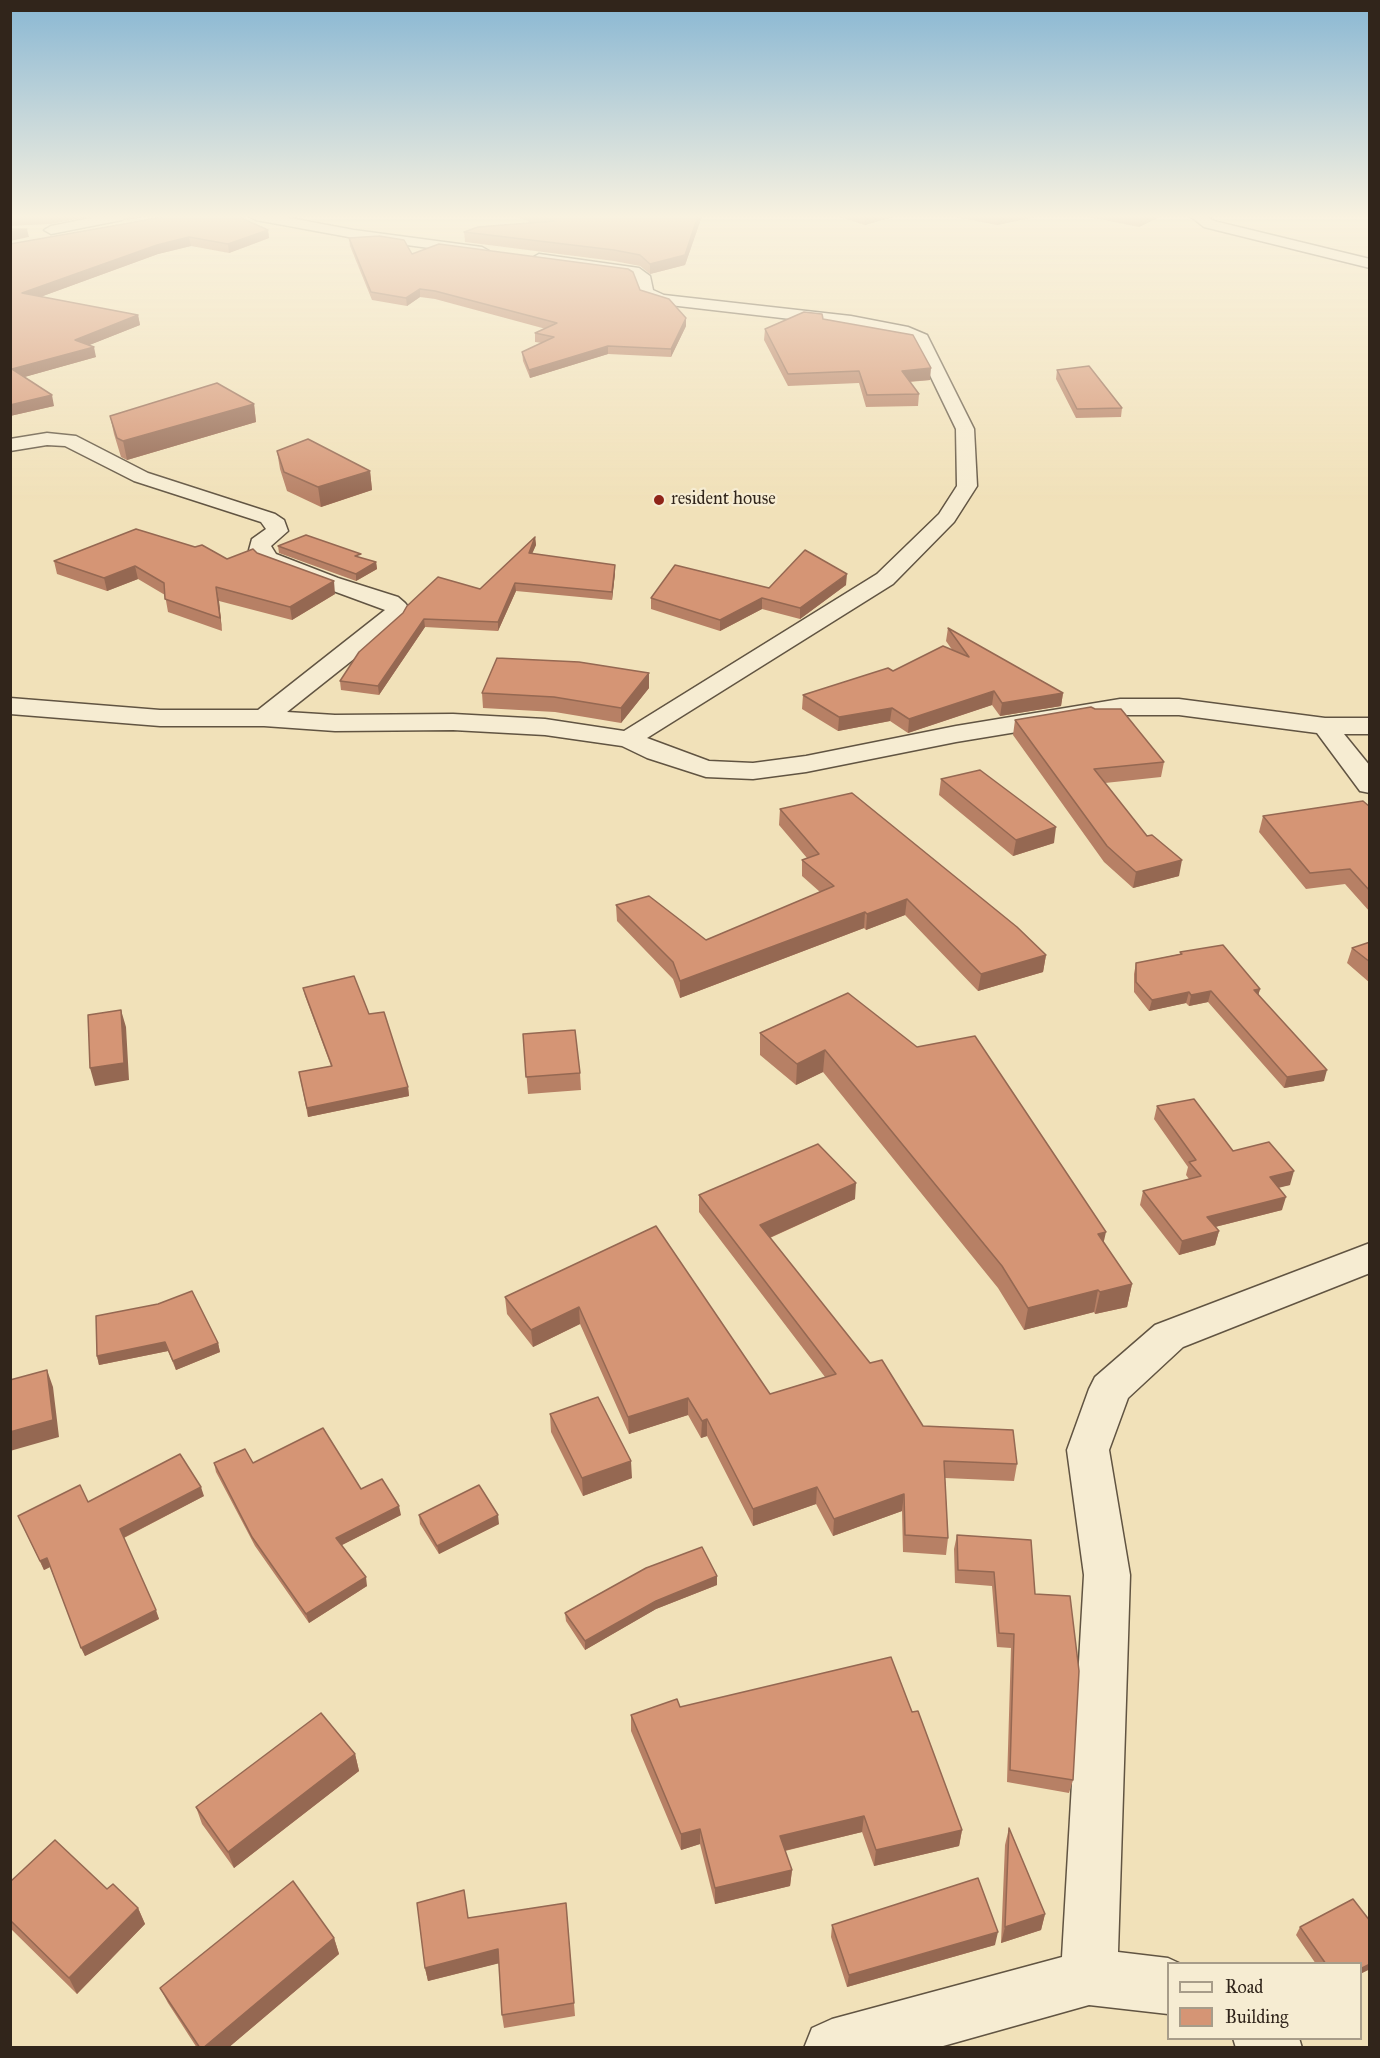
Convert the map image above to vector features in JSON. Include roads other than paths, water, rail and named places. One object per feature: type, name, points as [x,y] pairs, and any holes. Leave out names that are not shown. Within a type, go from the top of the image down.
[{"type":"street","points":[[628,739],[885,579],[947,518],[967,486],[965,429],[921,339],[902,330],[773,312]]},
{"type":"street","points":[[10,445],[47,439],[69,440],[141,477],[268,518],[277,524],[277,531],[260,544],[260,550],[268,559],[330,583],[390,602],[397,608],[395,615],[264,718]]},
{"type":"street","points":[[10,706],[160,718],[264,718],[334,723],[453,722],[545,727],[628,739],[656,752],[706,769],[753,771],[806,764],[956,734],[1120,707],[1179,707],[1325,726],[1370,726]]},
{"type":"street","points":[[1325,726],[1370,785]]},
{"type":"street","points":[[1089,1977],[1107,1575],[1088,1450],[1110,1389],[1169,1336],[1370,1257]]},
{"type":"street","points":[[832,2048],[1089,1977],[1167,1986]]},
{"type":"place","name":"resident house","points":[[659,500]]}]
